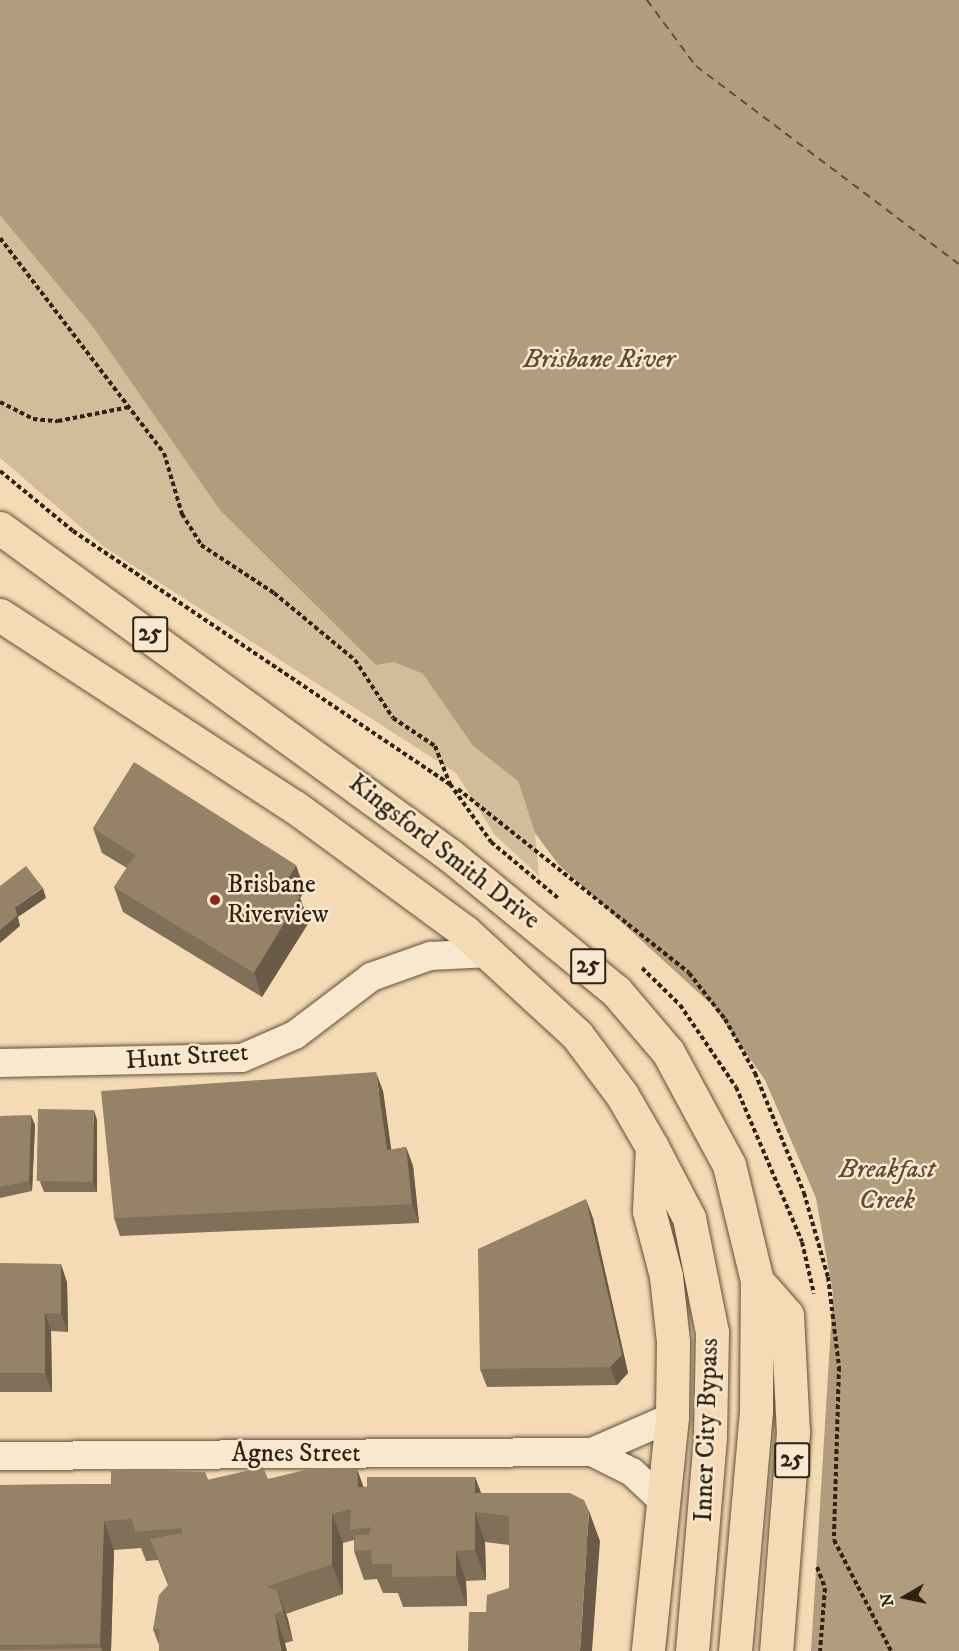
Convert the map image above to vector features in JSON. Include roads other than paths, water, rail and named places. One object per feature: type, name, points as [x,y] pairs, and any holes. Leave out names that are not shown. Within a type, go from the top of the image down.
[{"type":"highway","name":"Kingsford Smith Drive","points":[[0,528],[299,742],[616,991],[668,1053],[712,1128],[737,1193],[757,1281]]},
{"type":"highway","name":"Kingsford Smith Drive","points":[[0,615],[295,807],[490,954],[577,1035],[622,1095],[652,1148]]},
{"type":"highway","name":"Inner City Bypass","points":[[652,1148],[688,1218],[712,1332],[710,1437],[692,1651]]},
{"type":"highway","points":[[648,1651],[672,1417],[672,1324],[649,1211],[652,1148]]},
{"type":"highway","name":"Inner City Bypass","points":[[735,1651],[756,1411],[757,1281]]},
{"type":"highway","name":"25","points":[[757,1281],[787,1315],[794,1388],[776,1651]]},
{"type":"street","name":"Hunt Street","points":[[0,1063],[242,1058],[295,1035],[371,977],[430,956],[490,954]]},
{"type":"street","name":"Agnes Street","points":[[0,1456],[592,1452],[672,1417]]},
{"type":"street","name":"Agnes Street","points":[[592,1452],[623,1466],[663,1501]]},
{"type":"water","name":"Brisbane River","points":[[0,0],[959,0],[959,1651],[811,1651],[833,1294],[816,1198],[765,1080],[713,1006],[558,864],[535,833],[518,781],[473,746],[423,674],[394,662],[376,665],[220,510],[93,327],[0,215]]},
{"type":"place","name":"Brisbane Riverview","points":[[215,900]]},
{"type":"water label","name":"Breakfast Creek","points":[[887,1184]]}]
